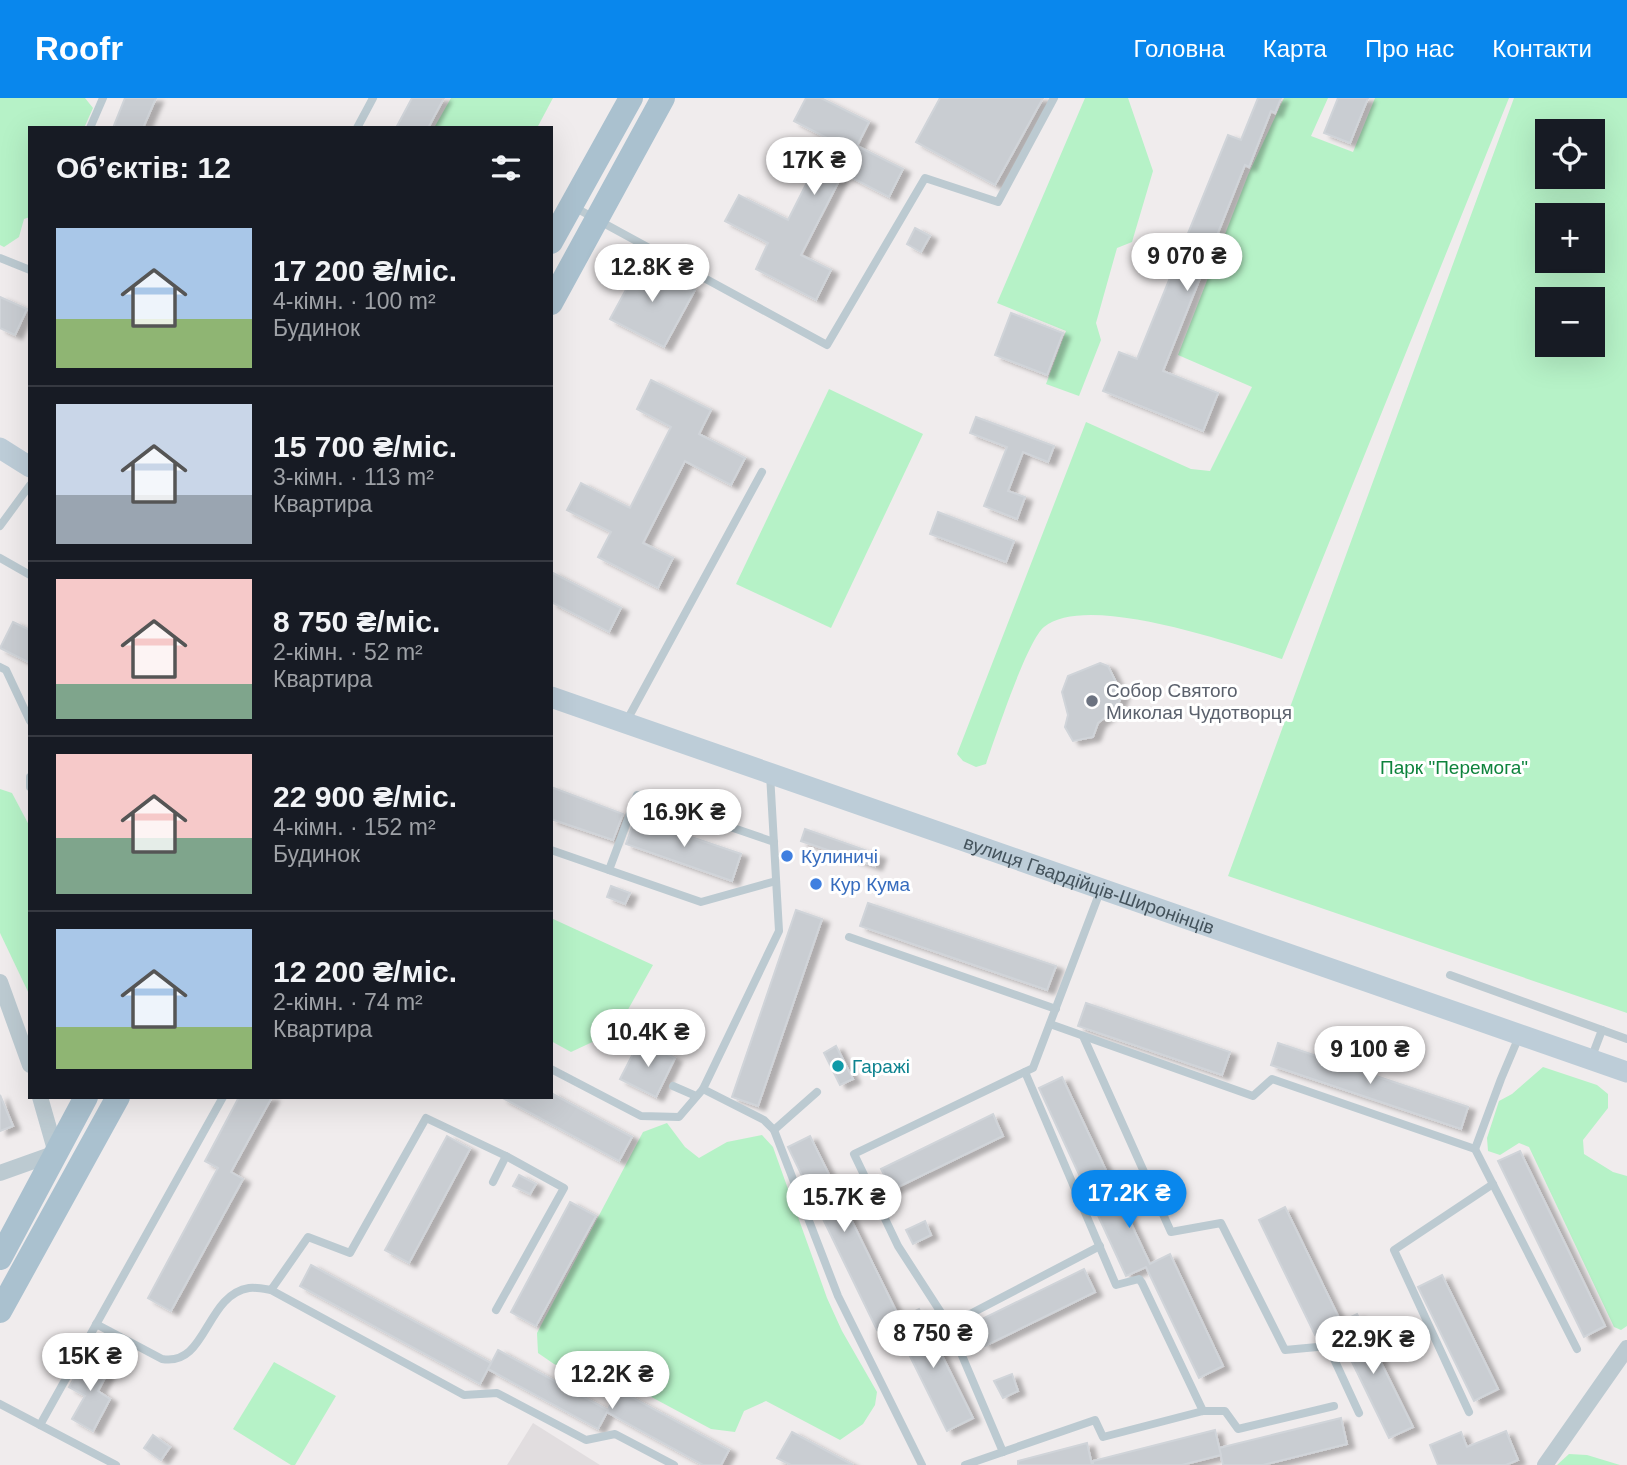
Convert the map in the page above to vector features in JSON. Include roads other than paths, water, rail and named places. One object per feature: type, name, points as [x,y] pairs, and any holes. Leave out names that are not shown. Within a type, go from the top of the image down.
[{"type":"main road","points":[[553,238],[631,98]]},
{"type":"main road","points":[[553,299],[663,98]]},
{"type":"main road","points":[[0,448],[28,466]]},
{"type":"main road","name":"вулиця Гвардійців-Широнінців","points":[[553,698],[1627,1072]]},
{"type":"main road","points":[[0,1311],[68,1159],[85,1099]]},
{"type":"main road","points":[[0,1258],[68,1159],[116,1099]]},
{"type":"street","points":[[0,982],[28,1059]]},
{"type":"street","points":[[0,1173],[68,1159],[41,1099]]},
{"type":"street","points":[[1545,1465],[1627,1348]]},
{"type":"lane","points":[[91,126],[103,98]]},
{"type":"lane","points":[[358,126],[373,98]]},
{"type":"lane","points":[[571,206],[827,345],[925,178],[998,202],[1054,98]]},
{"type":"lane","points":[[0,258],[28,270]]},
{"type":"lane","points":[[626,722],[762,472]]},
{"type":"lane","points":[[0,526],[28,488]]},
{"type":"lane","points":[[0,558],[28,574]]},
{"type":"lane","points":[[0,667],[6,670],[28,717]]},
{"type":"lane","points":[[553,1070],[641,1116],[679,1117],[703,1089],[779,931],[770,772]]},
{"type":"lane","points":[[609,870],[637,795],[774,842]]},
{"type":"lane","points":[[553,851],[701,902],[776,881]]},
{"type":"lane","points":[[1003,1452],[948,1325],[898,1246],[854,1154],[1033,1068],[1101,889]]},
{"type":"lane","points":[[849,937],[1056,1009]]},
{"type":"lane","points":[[1450,975],[1627,1039]]},
{"type":"lane","points":[[1050,1024],[1253,1096],[1272,1079],[1475,1149],[1577,1349]]},
{"type":"lane","points":[[1591,1059],[1602,1030]]},
{"type":"lane","points":[[1475,1149],[1520,1034]]},
{"type":"lane","points":[[1083,1035],[1171,1231],[1221,1223],[1285,1350],[1328,1346],[1359,1413]]},
{"type":"lane","points":[[1025,1072],[1116,1285],[1139,1279],[1142,1283],[1203,1411]]},
{"type":"lane","points":[[673,1086],[696,1096]]},
{"type":"lane","points":[[703,1089],[764,1120],[774,1130],[838,1296],[922,1465]]},
{"type":"lane","points":[[774,1130],[817,1092]]},
{"type":"lane","points":[[40,1425],[222,1099]]},
{"type":"lane","points":[[271,1290],[308,1237],[350,1252],[426,1118],[506,1156],[564,1188],[496,1310]]},
{"type":"lane","points":[[493,1182],[506,1156]]},
{"type":"lane","points":[[1469,1412],[1394,1250],[1493,1184]]},
{"type":"lane","points":[[948,1325],[1100,1246]]},
{"type":"lane","points":[[96,1324],[162,1359],[174,1361],[186,1357],[225,1299],[249,1288],[271,1290],[464,1395],[497,1393],[586,1440],[615,1434],[674,1465]]},
{"type":"lane","points":[[0,1404],[117,1465]]},
{"type":"lane","points":[[965,1465],[1095,1420],[1103,1437],[1203,1411],[1225,1411],[1238,1429],[1334,1406]]},
{"type":"place","name":"Собор Святого Миколая Чудотворця","points":[[1092,701]]},
{"type":"place","name":"Кулиничі","points":[[787,856]]},
{"type":"place","name":"Кур Кума","points":[[816,884]]},
{"type":"place","name":"Гаражі","points":[[838,1066]]},
{"type":"park label","name":"Парк \"Перемога\"","points":[[1454,767]]}]
